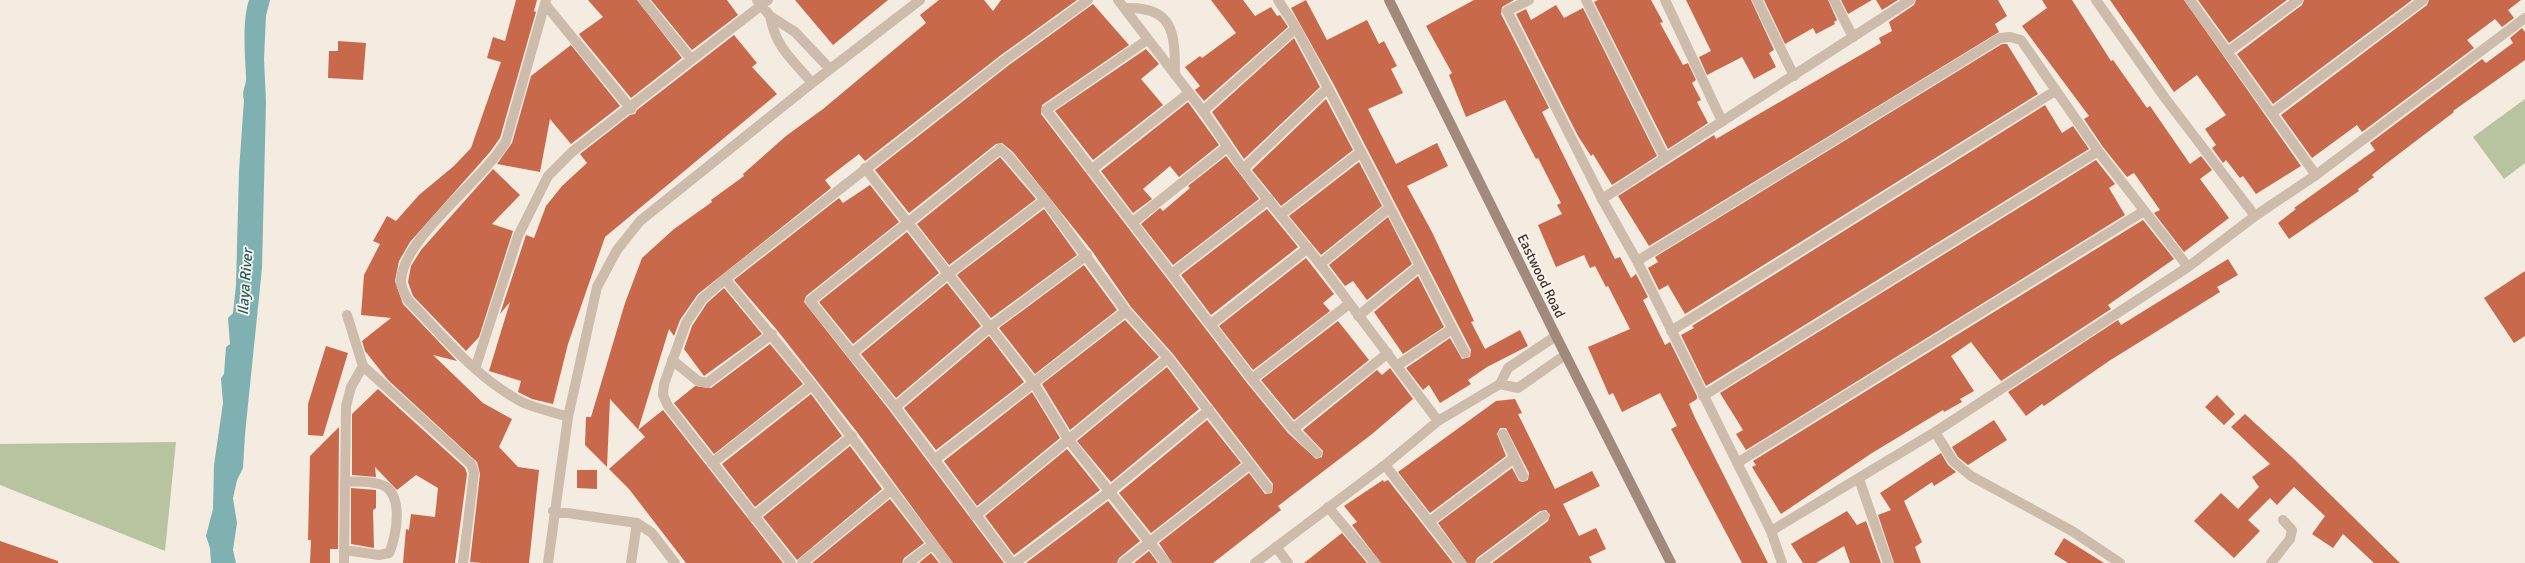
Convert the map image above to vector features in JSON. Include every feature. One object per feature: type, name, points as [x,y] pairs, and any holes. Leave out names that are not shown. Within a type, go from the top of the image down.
[{"type":"main road","name":"Eastwood Road","points":[[1389,0],[1565,355],[1671,563]]},
{"type":"street","points":[[643,0],[691,59]]},
{"type":"street","points":[[548,563],[568,417],[597,287],[616,250],[640,222],[812,83],[920,0]]},
{"type":"street","points":[[791,563],[668,406],[663,395],[672,360],[686,324],[702,299],[725,279],[1004,60],[1088,0]]},
{"type":"street","points":[[1118,0],[1203,111],[1243,169],[1308,248],[1358,316],[1398,365],[1438,420]]},
{"type":"street","points":[[1278,0],[1296,28],[1328,88],[1465,353]]},
{"type":"street","points":[[1529,0],[1507,11],[1602,199],[1637,261],[1771,532],[1782,563]]},
{"type":"street","points":[[1586,0],[1665,158]]},
{"type":"street","points":[[1665,0],[1722,121]]},
{"type":"street","points":[[1757,0],[1794,76]]},
{"type":"street","points":[[1834,0],[1853,37]]},
{"type":"street","points":[[1602,199],[1910,0]]},
{"type":"street","points":[[2096,0],[2165,98],[2255,216]]},
{"type":"street","points":[[2190,0],[2229,51],[2316,175]]},
{"type":"street","points":[[2229,51],[2298,0]]},
{"type":"street","points":[[2272,114],[2423,0]]},
{"type":"street","points":[[545,2],[631,108]]},
{"type":"street","points":[[545,2],[506,141],[497,157],[456,197],[419,241],[407,261],[401,280],[402,290],[408,300],[475,369],[498,388],[525,403],[568,417]]},
{"type":"street","points":[[475,369],[518,236],[548,176],[572,152],[631,108],[762,2],[770,16],[774,35],[778,43],[812,83]]},
{"type":"street","points":[[1124,8],[1144,8],[1163,18],[1172,33],[1175,75]]},
{"type":"street","points":[[770,16],[795,32],[830,69]]},
{"type":"street","points":[[1771,532],[1935,432],[2188,267],[2255,216],[2316,175],[2525,18]]},
{"type":"street","points":[[1203,111],[1296,28]]},
{"type":"street","points":[[1637,261],[2000,38],[2010,37],[2021,40],[2098,151],[2188,267]]},
{"type":"street","points":[[1148,40],[1046,110],[1091,170],[1173,273],[1252,379],[1293,429],[1317,453]]},
{"type":"street","points":[[1243,169],[1328,88]]},
{"type":"street","points":[[1671,332],[2055,91]]},
{"type":"street","points":[[1091,170],[1188,93]]},
{"type":"street","points":[[1133,222],[1227,147]]},
{"type":"street","points":[[1209,410],[1109,492],[1013,563],[975,516],[895,407],[810,301],[908,221],[1000,149],[1008,156],[1045,200],[1087,255],[1126,310],[1168,358],[1209,410],[1268,488]]},
{"type":"street","points":[[1703,396],[2098,151]]},
{"type":"street","points":[[1281,214],[1361,152]]},
{"type":"street","points":[[865,168],[1033,382],[1068,439],[1166,563]]},
{"type":"street","points":[[1173,273],[1269,199]]},
{"type":"street","points":[[851,354],[948,274],[1045,200]]},
{"type":"street","points":[[1320,264],[1389,208]]},
{"type":"street","points":[[1737,463],[2144,211]]},
{"type":"street","points":[[1211,324],[1308,248]]},
{"type":"street","points":[[895,407],[990,328],[1087,255]]},
{"type":"street","points":[[1358,316],[1420,266]]},
{"type":"street","points":[[725,279],[772,334],[852,436],[947,563]]},
{"type":"street","points":[[1252,379],[1349,304]]},
{"type":"street","points":[[934,460],[1126,310]]},
{"type":"street","points":[[347,315],[363,366],[471,464],[474,473],[463,563]]},
{"type":"street","points":[[1398,365],[1452,329]]},
{"type":"street","points":[[672,360],[698,381],[707,383],[772,334]]},
{"type":"street","points":[[1255,563],[1385,465],[1438,420],[1500,384],[1508,368],[1556,336]]},
{"type":"street","points":[[1293,429],[1388,353]]},
{"type":"street","points":[[1500,384],[1518,388],[1565,355]]},
{"type":"street","points":[[975,516],[1168,358]]},
{"type":"street","points":[[344,563],[346,406],[351,387],[363,366]]},
{"type":"street","points":[[712,463],[812,385]]},
{"type":"street","points":[[1935,432],[1953,461],[1971,476],[2072,531],[2120,563]]},
{"type":"street","points":[[1503,434],[1524,476]]},
{"type":"street","points":[[753,516],[852,436]]},
{"type":"street","points":[[1429,522],[1514,458]]},
{"type":"street","points":[[1122,563],[1150,543],[1250,464]]},
{"type":"street","points":[[1385,465],[1461,563]]},
{"type":"street","points":[[1859,479],[1888,563]]},
{"type":"street","points":[[345,481],[380,484],[391,491],[397,505],[394,541],[389,553],[379,555],[345,550]]},
{"type":"street","points":[[802,563],[891,490]]},
{"type":"street","points":[[1328,507],[1375,563]]},
{"type":"street","points":[[554,511],[637,523],[652,534],[675,563]]},
{"type":"street","points":[[1481,563],[1544,516]]},
{"type":"street","points":[[2271,563],[2290,539],[2292,530],[2283,520]]},
{"type":"street","points":[[631,563],[637,523]]},
{"type":"street","points":[[908,563],[933,544]]},
{"type":"street","points":[[1276,547],[1288,563]]},
{"type":"green space","points":[[2525,99],[2525,163],[2504,179],[2473,137]]},
{"type":"green space","points":[[176,442],[165,551],[0,485],[0,444]]},
{"type":"water","name":"Ilaya River","points":[[249,0],[270,0],[266,16],[264,59],[266,102],[262,268],[245,434],[243,468],[237,480],[233,498],[237,523],[233,550],[236,563],[211,563],[210,548],[206,536],[213,509],[214,465],[223,403],[221,378],[224,374],[226,347],[230,344],[228,318],[233,313],[236,285],[239,171],[244,100],[243,93],[246,79],[245,18]]},
{"type":"building","points":[[516,0],[537,0],[534,11],[536,12],[500,138],[490,152],[410,242],[399,261],[395,281],[403,304],[457,361],[433,355],[483,403],[512,419],[499,447],[518,467],[539,470],[529,563],[482,563],[470,562],[480,474],[477,462],[388,380],[365,351],[362,341],[391,318],[361,315],[364,275],[380,244],[373,241],[387,216],[396,221],[419,195],[454,166],[471,148],[501,62],[487,58],[493,37],[505,41]]},
{"type":"building","points":[[588,0],[637,0],[682,58],[631,98],[579,34],[603,17]]},
{"type":"building","points":[[651,0],[727,0],[738,15],[692,50]]},
{"type":"building","points":[[795,0],[888,0],[833,45]]},
{"type":"building","points":[[939,0],[984,0],[993,11],[1001,0],[1077,0],[1001,55],[865,161],[859,154],[825,180],[831,188],[698,294],[680,320],[674,336],[669,329],[638,430],[610,399],[607,467],[585,445],[586,417],[591,417],[625,303],[642,258],[674,229],[712,202],[711,200],[744,176],[743,174],[786,136],[823,109],[926,23],[920,15]]},
{"type":"building","points":[[1211,0],[1243,0],[1255,16],[1271,7],[1277,16],[1280,15],[1288,27],[1204,101],[1195,90],[1200,86],[1185,67],[1200,56],[1202,58],[1236,33]]},
{"type":"building","points":[[1306,0],[1327,40],[1367,20],[1379,44],[1384,41],[1397,66],[1391,69],[1403,93],[1368,109],[1396,164],[1437,143],[1448,166],[1407,186],[1432,232],[1474,321],[1471,322],[1485,349],[1520,330],[1528,346],[1487,367],[1468,380],[1471,384],[1440,403],[1429,385],[1423,390],[1406,368],[1450,338],[1462,359],[1470,357],[1471,350],[1334,85],[1291,8]]},
{"type":"building","points":[[1474,0],[1514,0],[1502,7],[1501,14],[1549,108],[1542,112],[1615,259],[1620,257],[1631,278],[1636,274],[1648,297],[1643,300],[1665,345],[1670,342],[1697,396],[1697,399],[1689,404],[1695,418],[1768,563],[1742,563],[1671,429],[1677,426],[1660,393],[1622,412],[1613,393],[1609,395],[1588,347],[1630,329],[1608,286],[1606,287],[1595,266],[1590,268],[1584,255],[1556,267],[1538,225],[1562,214],[1557,205],[1561,203],[1538,158],[1536,159],[1505,100],[1466,117],[1449,75],[1452,73],[1426,26]]},
{"type":"building","points":[[1598,0],[1651,0],[1663,22],[1660,23],[1683,65],[1688,63],[1696,80],[1692,83],[1701,100],[1697,102],[1708,123],[1668,149],[1594,2]]},
{"type":"building","points":[[1686,0],[1751,0],[1774,50],[1769,53],[1776,67],[1754,79],[1742,57],[1707,75],[1699,57],[1711,51]]},
{"type":"building","points":[[1764,0],[1828,0],[1837,20],[1834,22],[1835,24],[1816,34],[1813,28],[1785,44]]},
{"type":"building","points":[[1841,0],[1872,0],[1848,14]]},
{"type":"building","points":[[1876,0],[1898,0],[1882,10]]},
{"type":"building","points":[[1916,0],[1998,0],[2007,16],[1995,24],[1999,32],[1649,246],[1618,196],[1714,135],[1716,139],[1881,43],[1879,38],[1892,31],[1889,22],[1914,5]]},
{"type":"building","points":[[2042,0],[2072,0],[2111,61],[2113,60],[2147,108],[2150,106],[2190,164],[2201,156],[2212,170],[2200,179],[2229,218],[2184,252],[2154,213],[2160,210],[2134,173],[2127,177],[2103,147],[2084,119],[2089,116],[2022,26],[2047,8]]},
{"type":"building","points":[[2110,0],[2184,0],[2301,166],[2256,194],[2243,176],[2240,178],[2226,160],[2223,163],[2212,148],[2216,145],[2205,129],[2226,115],[2197,75],[2174,92]]},
{"type":"building","points":[[2198,0],[2287,0],[2229,43]]},
{"type":"building","points":[[2304,0],[2412,0],[2273,104],[2237,54],[2302,5]]},
{"type":"building","points":[[2429,0],[2521,0],[2508,10],[2514,18],[2502,27],[2495,19],[2467,40],[2474,48],[2362,132],[2357,125],[2312,158],[2281,115],[2427,5]]},
{"type":"building","points":[[1093,4],[1129,45],[1042,105],[1041,114],[1247,383],[1288,433],[1316,459],[1322,457],[1323,451],[1303,430],[1377,370],[1382,375],[1390,368],[1413,399],[1372,434],[1278,506],[1281,510],[1213,563],[1172,563],[1159,543],[1249,473],[1265,494],[1272,493],[1273,484],[1173,354],[1131,307],[1092,251],[1013,152],[1002,143],[996,144],[909,213],[875,170],[1009,65]]},
{"type":"building","points":[[1556,5],[1564,18],[1583,8],[1657,156],[1612,185],[1593,154],[1591,156],[1578,136],[1516,14],[1526,9],[1531,20]]},
{"type":"building","points":[[2522,28],[2525,32],[2525,60],[2453,111],[2454,112],[2387,163],[2372,175],[2374,177],[2358,189],[2359,191],[2289,239],[2278,223],[2296,209],[2294,208],[2375,150],[2370,143],[2482,59],[2486,63],[2513,43],[2510,38]]},
{"type":"building","points":[[734,35],[757,63],[752,67],[777,94],[605,237],[568,344],[553,404],[532,399],[518,392],[521,381],[489,371],[510,302],[500,314],[526,235],[534,238],[546,206],[562,186],[587,163],[580,154],[630,115],[635,114],[637,110]]},
{"type":"building","points":[[1294,38],[1320,87],[1244,159],[1212,112]]},
{"type":"building","points":[[338,41],[366,43],[363,80],[328,78],[329,51],[338,51]]},
{"type":"building","points":[[2002,44],[2007,44],[2038,94],[1685,314],[1668,285],[1659,290],[1648,268],[1658,262],[1655,257]]},
{"type":"building","points":[[571,45],[620,106],[571,144],[550,119],[540,172],[497,164],[512,143],[531,76]]},
{"type":"building","points":[[1146,49],[1159,64],[1141,79],[1163,105],[1093,160],[1055,111]]},
{"type":"building","points":[[1326,99],[1353,150],[1281,206],[1252,170]]},
{"type":"building","points":[[1188,102],[1219,145],[1179,177],[1170,166],[1143,189],[1152,199],[1133,213],[1101,171]]},
{"type":"building","points":[[2045,105],[2062,133],[2073,126],[2089,149],[1706,386],[1681,335],[1694,328],[1692,326]]},
{"type":"building","points":[[1226,156],[1259,199],[1173,265],[1141,224],[1160,208],[1163,211],[1190,188],[1188,186]]},
{"type":"building","points":[[1000,157],[1036,199],[949,265],[917,224]]},
{"type":"building","points":[[2096,160],[2115,184],[2109,188],[2125,215],[1746,450],[1736,434],[1743,430],[1720,393]]},
{"type":"building","points":[[1359,162],[1382,206],[1321,255],[1289,216]]},
{"type":"building","points":[[493,169],[520,195],[492,224],[513,231],[479,337],[466,351],[413,296],[408,282],[411,266],[421,250]]},
{"type":"building","points":[[870,185],[899,222],[806,296],[804,302],[890,411],[1004,563],[953,563],[857,432],[777,330],[734,280],[839,198],[843,203]]},
{"type":"building","points":[[1044,209],[1077,255],[991,318],[957,275]]},
{"type":"building","points":[[1267,209],[1298,247],[1211,315],[1181,275]]},
{"type":"building","points":[[1388,217],[1412,264],[1367,300],[1353,281],[1345,286],[1329,265]]},
{"type":"building","points":[[2143,220],[2174,259],[2108,305],[2111,309],[2001,381],[1971,342],[1951,356],[1974,391],[1960,399],[1962,402],[1944,412],[1943,410],[1872,453],[1781,514],[1752,467],[1756,465],[1753,461]]},
{"type":"building","points":[[907,232],[939,273],[853,344],[819,302]]},
{"type":"building","points":[[1306,258],[1334,294],[1323,303],[1330,311],[1253,370],[1219,326]]},
{"type":"building","points":[[2228,259],[2238,275],[2217,287],[2220,292],[2109,361],[2044,406],[2042,404],[2026,416],[2008,392],[2118,320],[2121,325]]},
{"type":"building","points":[[1084,265],[1117,310],[1035,374],[999,328]]},
{"type":"building","points":[[2525,271],[2525,336],[2514,343],[2484,298]]},
{"type":"building","points":[[1418,276],[1444,327],[1403,354],[1374,312]]},
{"type":"building","points":[[947,283],[981,326],[896,398],[861,354]]},
{"type":"building","points":[[724,288],[762,334],[704,376],[684,349],[692,326],[707,303]]},
{"type":"building","points":[[1125,320],[1159,357],[1070,430],[1042,384]]},
{"type":"building","points":[[1338,321],[1369,360],[1294,420],[1261,380]]},
{"type":"building","points":[[989,336],[1024,382],[936,450],[904,408]]},
{"type":"building","points":[[770,344],[803,384],[714,454],[674,403],[695,386],[711,388]]},
{"type":"building","points":[[326,346],[348,353],[323,436],[308,435],[308,404]]},
{"type":"building","points":[[1167,367],[1199,409],[1111,482],[1077,441]]},
{"type":"building","points":[[378,389],[465,468],[467,474],[455,563],[403,563],[406,529],[409,530],[411,514],[435,517],[438,488],[416,475],[397,490],[375,467],[376,477],[352,475],[352,414]]},
{"type":"building","points":[[1032,392],[1060,438],[977,506],[944,461]]},
{"type":"building","points":[[811,394],[842,436],[755,507],[722,464]]},
{"type":"building","points":[[2217,395],[2235,414],[2224,425],[2205,407]]},
{"type":"building","points":[[1515,399],[1522,413],[1518,414],[1555,489],[1592,471],[1600,486],[1563,504],[1579,536],[1596,528],[1606,549],[1589,557],[1592,563],[1492,563],[1548,521],[1550,515],[1546,510],[1540,511],[1477,558],[1475,563],[1467,563],[1438,523],[1512,468],[1519,481],[1523,482],[1528,480],[1529,473],[1506,428],[1500,428],[1497,434],[1506,456],[1430,513],[1398,472],[1496,401]]},
{"type":"building","points":[[663,410],[783,563],[686,563],[629,489],[609,469],[645,437],[638,430]]},
{"type":"building","points":[[2245,414],[2293,458],[2400,563],[2374,563],[2343,534],[2333,548],[2312,534],[2325,516],[2294,487],[2277,505],[2270,498],[2248,520],[2260,531],[2234,558],[2194,521],[2221,493],[2238,509],[2259,487],[2252,477],[2270,464],[2231,427]]},
{"type":"building","points":[[1207,420],[1241,463],[1151,533],[1119,493]]},
{"type":"building","points":[[1994,420],[2007,440],[1968,465],[1958,457],[1952,447]]},
{"type":"building","points":[[339,427],[338,549],[330,549],[330,563],[310,563],[311,540],[308,540],[310,456]]},
{"type":"building","points":[[850,446],[882,489],[797,560],[763,517]]},
{"type":"building","points":[[1067,449],[1100,490],[1014,555],[985,516]]},
{"type":"building","points":[[1941,453],[1948,465],[1956,472],[1934,486],[1932,482],[1904,501],[1922,542],[1915,547],[1921,563],[1894,563],[1878,515],[1891,510],[1880,493]]},
{"type":"building","points":[[577,470],[597,470],[597,489],[577,488]]},
{"type":"building","points":[[1383,480],[1384,482],[1388,480],[1453,563],[1381,563],[1352,525],[1357,522],[1344,506]]},
{"type":"building","points":[[351,488],[376,490],[376,508],[373,510],[374,548],[351,544]]},
{"type":"building","points":[[890,499],[924,543],[904,558],[902,563],[812,563]]},
{"type":"building","points":[[1108,501],[1140,541],[1119,558],[1117,563],[1026,563]]},
{"type":"building","points":[[1847,511],[1857,525],[1866,521],[1881,563],[1850,563],[1844,546],[1816,563],[1803,563],[1791,544]]},
{"type":"building","points":[[1342,533],[1367,563],[1304,563]]},
{"type":"building","points":[[2064,538],[2104,563],[2068,563],[2054,554]]},
{"type":"building","points":[[0,541],[58,561],[58,563],[0,563]]},
{"type":"building","points":[[1149,551],[1158,563],[1134,563]]},
{"type":"building","points":[[931,553],[939,563],[919,563]]}]
